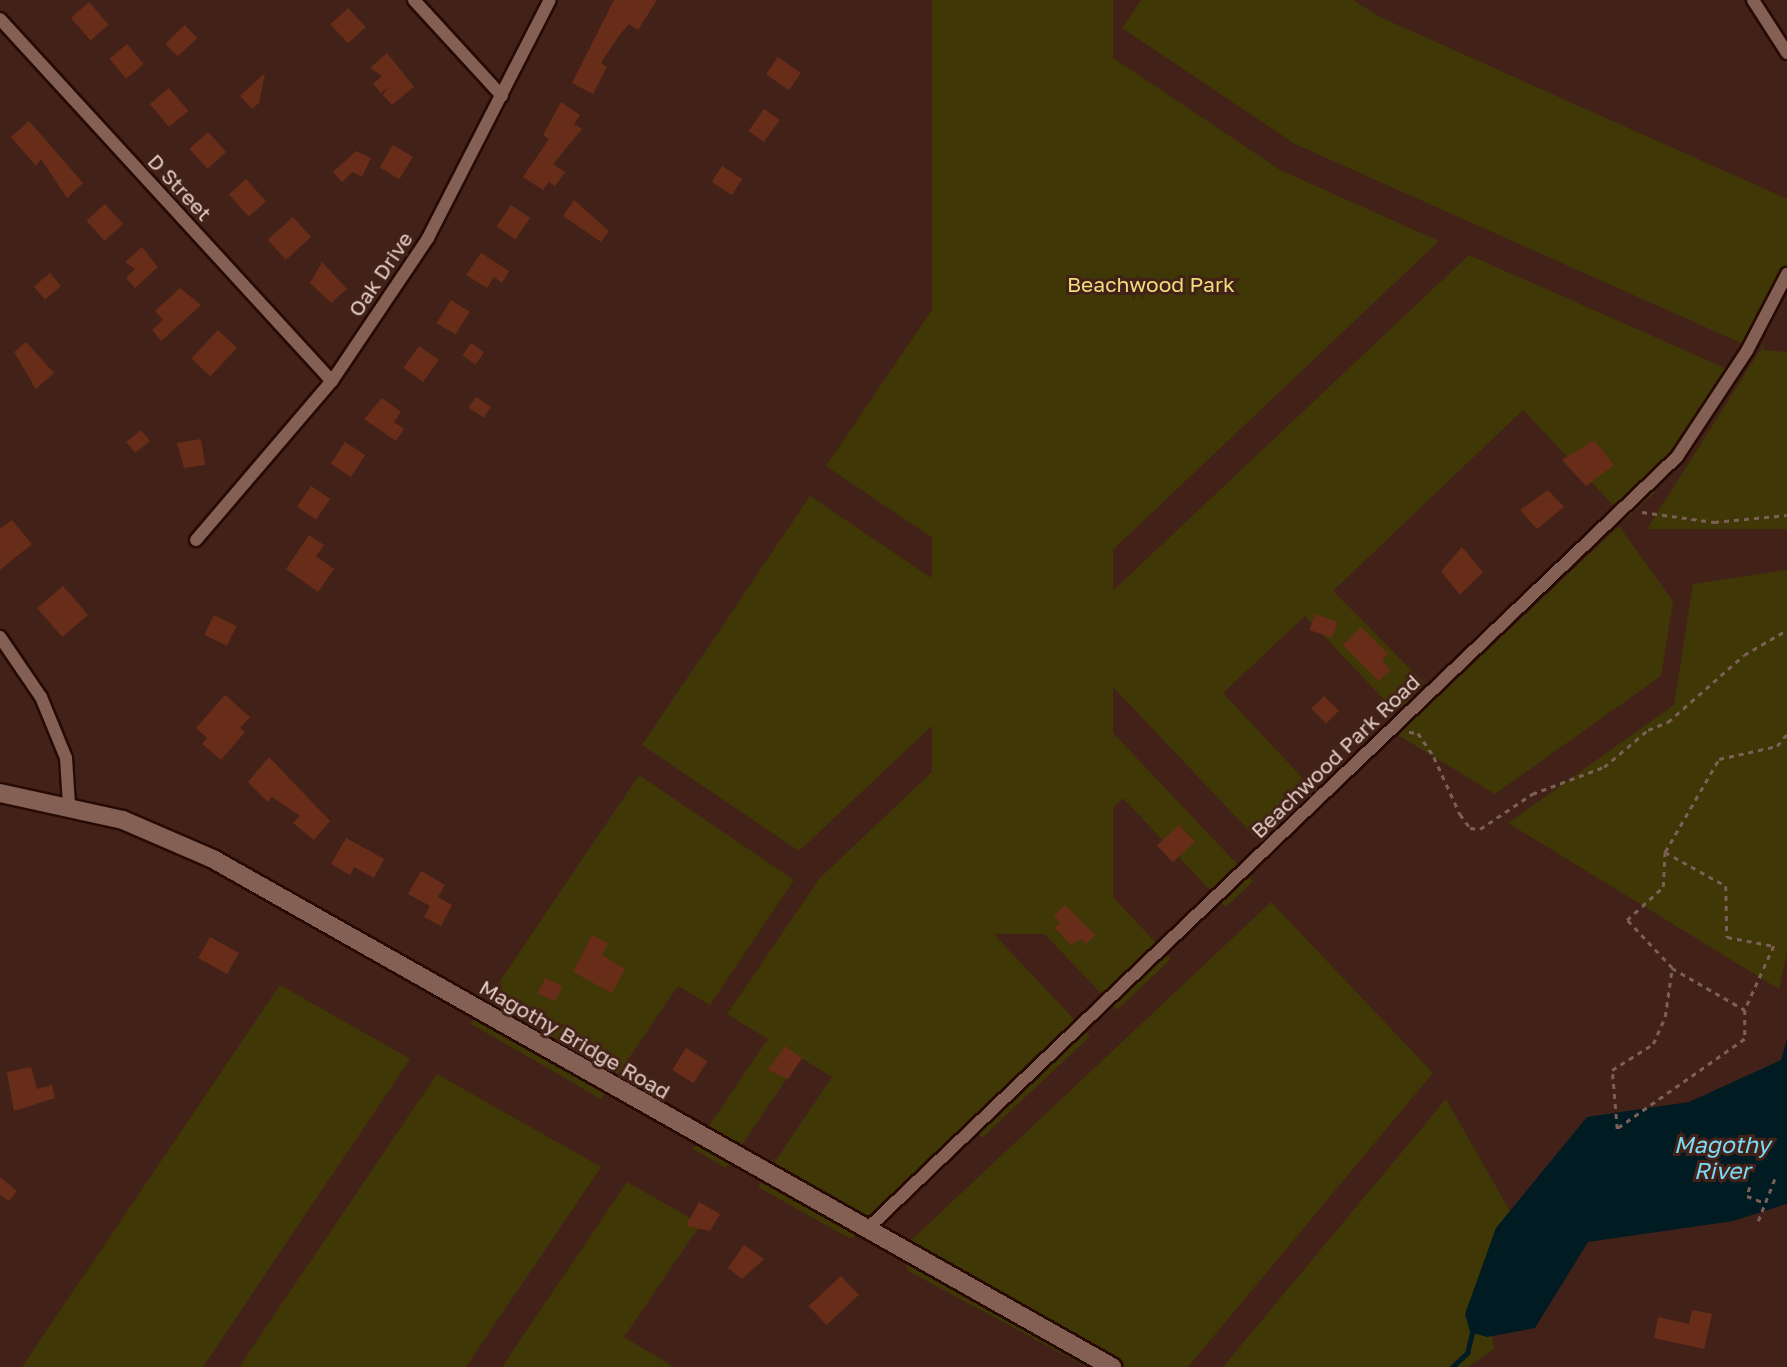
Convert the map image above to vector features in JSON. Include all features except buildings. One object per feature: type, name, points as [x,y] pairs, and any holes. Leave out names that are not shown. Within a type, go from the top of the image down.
[{"type":"main road","name":"Magothy Bridge Road","points":[[0,793],[69,804],[124,820],[213,859],[865,1231],[1112,1367]]},
{"type":"street","points":[[414,0],[502,96]]},
{"type":"street","name":"Oak Drive","points":[[196,540],[332,381],[428,237],[550,0]]},
{"type":"street","points":[[1753,0],[1787,54]]},
{"type":"street","name":"D Street","points":[[0,19],[332,381]]},
{"type":"street","name":"Beachwood Park Road","points":[[865,1231],[1677,457],[1747,352],[1787,274]]},
{"type":"street","points":[[0,637],[41,697],[66,758],[69,804]]},
{"type":"path","points":[[1635,511],[1714,522],[1787,515]]},
{"type":"path","points":[[1382,738],[1418,733],[1460,814],[1470,828],[1480,829],[1532,794],[1604,766],[1648,730],[1668,722],[1744,655],[1787,630]]},
{"type":"path","points":[[1745,1010],[1672,968],[1626,920],[1663,887],[1665,852],[1719,759],[1777,746],[1787,734]]},
{"type":"path","points":[[1665,852],[1726,887],[1727,937],[1774,946],[1745,1010],[1745,1039],[1696,1069],[1618,1129],[1612,1070],[1653,1044],[1665,1017],[1672,968]]},
{"type":"path","points":[[1758,1221],[1775,1178]]},
{"type":"path","points":[[1750,1187],[1747,1196],[1765,1203]]},
{"type":"green space","points":[[932,0],[1113,0],[1113,934],[932,934]]},
{"type":"green space","points":[[1141,0],[1353,0],[1380,17],[1787,199],[1787,288],[1750,347],[1295,144],[1122,28]]},
{"type":"green space","name":"Beachwood Park","points":[[1106,53],[1280,170],[1439,241],[1045,614],[826,466]]},
{"type":"green space","points":[[1469,255],[1734,372],[1654,493],[1626,519],[1523,410],[1333,591],[1438,697],[1619,526],[1673,601],[1661,676],[1495,794],[1398,735],[1408,725],[1305,616],[1223,693],[1326,803],[1271,854],[1065,636]]},
{"type":"green space","points":[[1764,344],[1763,350],[1787,352],[1787,529],[1647,529]]},
{"type":"green space","points":[[810,496],[1023,640],[799,851],[642,745]]},
{"type":"green space","points":[[1787,570],[1787,952],[1779,989],[1508,823],[1674,705],[1693,584]]},
{"type":"green space","points":[[1047,663],[1253,881],[1226,907],[1123,798],[1069,850],[1171,959],[1117,1010],[1013,901],[987,927],[1090,1036],[982,1138],[975,1131],[870,1232],[849,1238],[758,1187],[832,1077],[801,1058],[726,1168],[693,1149],[768,1039],[727,1014],[820,878]]},
{"type":"green space","points":[[639,775],[794,880],[710,1005],[678,986],[601,1099],[471,1024]]},
{"type":"green space","points":[[1271,902],[1433,1073],[1188,1367],[1087,1367],[908,1271],[903,1248]]},
{"type":"green space","points":[[280,985],[410,1059],[203,1367],[22,1367]]},
{"type":"green space","points":[[437,1074],[601,1167],[466,1367],[239,1367]]},
{"type":"green space","points":[[1446,1099],[1526,1239],[1482,1277],[1494,1349],[1468,1367],[1223,1367]]},
{"type":"green space","points":[[627,1182],[701,1224],[624,1337],[674,1367],[502,1367]]},
{"type":"water","name":"Magothy River","points":[[1787,1039],[1787,1204],[1733,1221],[1588,1242],[1535,1328],[1487,1337],[1470,1332],[1465,1314],[1496,1228],[1587,1117],[1689,1102],[1781,1060]]},
{"type":"waterway","points":[[1452,1367],[1467,1353],[1474,1325]]}]
